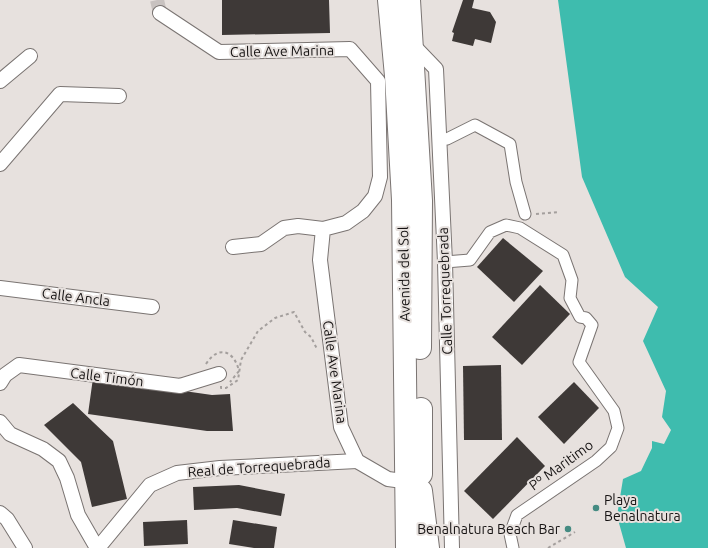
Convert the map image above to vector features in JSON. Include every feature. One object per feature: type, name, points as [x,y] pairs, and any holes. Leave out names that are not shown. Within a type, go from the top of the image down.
[{"type":"main road","name":"Avenida del Sol","points":[[389,0],[387,78],[403,200],[407,443],[407,548]]},
{"type":"main road","name":"Avenida del Sol","points":[[409,0],[421,201],[412,486],[422,548]]},
{"type":"main road","points":[[407,443],[412,486],[428,548]]},
{"type":"main road","points":[[397,548],[412,486]]},
{"type":"street","name":"Calle Ave Marina","points":[[160,13],[219,52],[350,49],[387,78]]},
{"type":"street","name":"Calle Torrequebrada","points":[[412,44],[436,69],[445,262],[452,548]]},
{"type":"street","points":[[0,81],[30,56]]},
{"type":"street","points":[[233,247],[261,244],[284,228],[298,226],[323,229],[346,223],[363,211],[375,196],[380,177],[387,78]]},
{"type":"street","points":[[0,164],[60,94],[119,96]]},
{"type":"street","points":[[439,140],[447,139],[475,125],[510,144],[516,182],[526,214]]},
{"type":"street","name":"Pº Maritimo","points":[[445,262],[470,260],[490,232],[506,225],[520,228],[563,255],[572,280],[570,298],[580,317],[586,318],[592,325],[579,362],[614,411],[618,428],[611,447],[596,462],[517,515],[510,534],[513,548]]},
{"type":"street","name":"Calle Ave Marina","points":[[323,229],[320,260],[341,427],[357,461]]},
{"type":"street","name":"Calle Ancla","points":[[0,288],[152,307]]},
{"type":"street","name":"Calle Timón","points":[[0,383],[4,375],[19,365],[180,386],[220,379]]},
{"type":"street","points":[[0,422],[10,434],[43,449],[58,461],[67,478],[78,515],[98,548]]},
{"type":"street","points":[[357,461],[388,479],[412,486]]},
{"type":"street","name":"Real de Torrequebrada","points":[[98,548],[150,485],[177,473],[220,468],[357,461]]},
{"type":"street","points":[[0,513],[7,519],[25,548]]},
{"type":"path","points":[[526,214],[559,212]]},
{"type":"path","points":[[220,379],[221,388],[226,388],[238,380],[241,360],[258,331],[275,318],[294,312],[306,332],[311,337],[318,354]]},
{"type":"path","points":[[548,548],[575,532]]},
{"type":"water","points":[[558,0],[708,0],[708,548],[626,548],[617,516],[623,479],[641,471],[652,448],[652,441],[664,444],[671,430],[662,417],[666,391],[643,341],[658,307],[625,277],[582,177]]},
{"type":"building","points":[[222,0],[329,0],[330,33],[222,35]]},
{"type":"building","points":[[463,0],[474,0],[472,8],[490,12],[496,22],[491,43],[475,39],[473,46],[452,41],[454,33],[452,32]]},
{"type":"building","points":[[503,238],[543,271],[514,302],[477,267]]},
{"type":"building","points":[[540,285],[570,314],[522,365],[492,337]]},
{"type":"building","points":[[501,365],[502,440],[464,440],[463,366]]},
{"type":"building","points":[[93,378],[212,395],[230,394],[233,431],[207,431],[88,414]]},
{"type":"building","points":[[574,382],[599,408],[564,444],[538,417]]},
{"type":"building","points":[[73,403],[113,441],[127,499],[92,507],[81,462],[44,425]]},
{"type":"building","points":[[517,437],[545,466],[493,519],[464,491]]},
{"type":"building","points":[[239,485],[285,494],[281,516],[237,508],[194,510],[193,487]]},
{"type":"building","points":[[187,520],[188,544],[144,546],[143,522]]},
{"type":"building","points":[[233,520],[277,527],[274,548],[254,548],[229,544]]},
{"type":"tunnel","points":[[157,0],[160,13]]},
{"type":"place","name":"Playa Benalnatura","points":[[596,508]]},
{"type":"place","name":"Benalnatura Beach Bar","points":[[568,529]]}]
